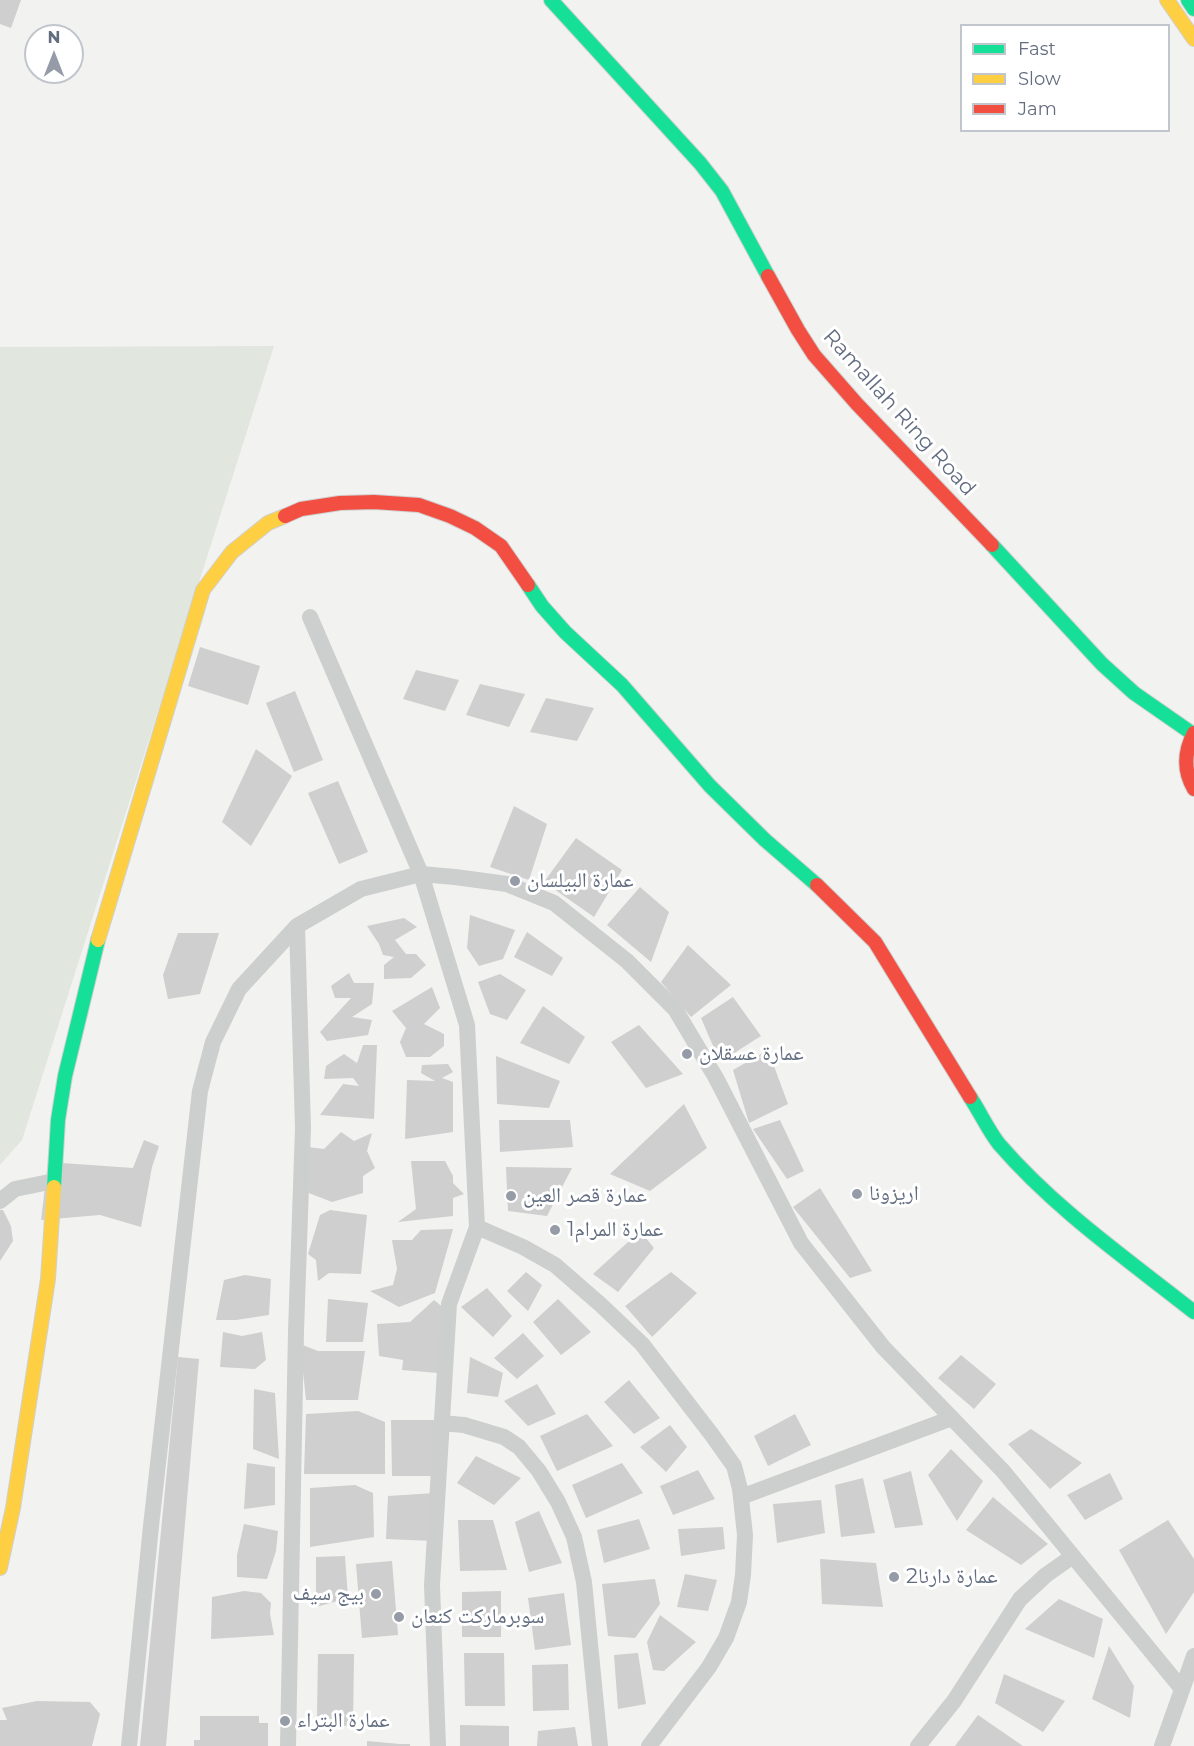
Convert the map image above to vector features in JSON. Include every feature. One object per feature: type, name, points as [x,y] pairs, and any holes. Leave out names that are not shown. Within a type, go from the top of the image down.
[{"type":"street","name":"Ramallah Ring Road","points":[[551,0],[700,163],[722,191],[814,356],[1102,664],[1134,693],[1193,734]]},
{"type":"street","points":[[1167,0],[1194,39]]},
{"type":"street","points":[[1188,0],[1194,9]]},
{"type":"street","points":[[0,1568],[13,1508],[48,1279],[58,1120],[65,1076],[96,945],[203,590],[232,552],[268,523],[302,509],[340,503],[374,502],[419,505],[476,528],[501,546],[542,606],[565,632],[622,686],[710,786],[765,840],[825,892],[875,942],[998,1142],[1044,1191],[1098,1237],[1194,1312]]},
{"type":"street","points":[[310,617],[421,874],[467,1025],[477,1227],[449,1304],[432,1585],[438,1746]]},
{"type":"street","points":[[1193,734],[1185,759],[1188,777],[1194,789]]},
{"type":"street","points":[[129,1746],[151,1526],[200,1091],[213,1042],[239,989],[297,926],[361,889],[421,874],[507,884],[554,903],[627,961],[675,1009],[716,1078],[801,1243],[883,1347],[1003,1471],[1182,1689]]},
{"type":"street","points":[[288,1746],[296,1331],[303,1128],[297,926]]},
{"type":"street","points":[[0,1201],[15,1189],[54,1180]]},
{"type":"street","points":[[477,1227],[524,1247],[555,1265],[601,1305],[642,1344],[734,1466],[741,1497],[745,1535],[739,1602],[726,1638],[709,1667],[649,1746]]},
{"type":"street","points":[[741,1497],[952,1418]]},
{"type":"street","points":[[441,1423],[464,1425],[504,1437],[519,1447],[539,1471],[558,1502],[574,1538],[584,1582],[600,1746]]},
{"type":"street","points":[[918,1746],[954,1701],[1020,1599],[1046,1575],[1073,1556]]},
{"type":"street","points":[[1162,1746],[1194,1656]]},
{"type":"shaded area","points":[[274,346],[22,1140],[0,1165],[0,347]]},
{"type":"building","points":[[0,0],[21,0],[11,28],[0,24]]},
{"type":"building","points":[[200,647],[260,666],[248,705],[188,686]]},
{"type":"building","points":[[416,670],[459,680],[445,711],[403,699]]},
{"type":"building","points":[[480,684],[525,694],[509,727],[466,715]]},
{"type":"building","points":[[295,691],[323,760],[294,772],[266,703]]},
{"type":"building","points":[[546,698],[594,708],[577,741],[530,732]]},
{"type":"building","points":[[256,749],[292,776],[251,846],[222,822]]},
{"type":"building","points":[[338,781],[368,852],[339,864],[308,793]]},
{"type":"building","points":[[514,806],[547,824],[529,880],[490,867]]},
{"type":"building","points":[[576,838],[622,870],[594,917],[544,882]]},
{"type":"building","points":[[640,887],[669,912],[651,962],[607,925]]},
{"type":"building","points":[[470,915],[515,930],[503,959],[479,966],[467,948]]},
{"type":"building","points":[[404,918],[417,927],[395,940],[406,954],[416,954],[426,965],[411,978],[384,979],[384,965],[394,957],[383,955],[379,944],[367,926]]},
{"type":"building","points":[[527,932],[563,958],[552,976],[514,957]]},
{"type":"building","points":[[178,933],[219,933],[200,994],[168,999],[163,975]]},
{"type":"building","points":[[688,945],[731,985],[691,1017],[661,982]]},
{"type":"building","points":[[349,973],[354,983],[374,983],[372,1004],[352,1017],[372,1020],[368,1035],[327,1041],[320,1032],[351,998],[335,998],[331,986]]},
{"type":"building","points":[[500,974],[526,990],[507,1020],[490,1014],[478,982]]},
{"type":"building","points":[[432,987],[440,1008],[424,1024],[444,1034],[444,1046],[430,1057],[406,1057],[400,1042],[406,1028],[392,1011]]},
{"type":"building","points":[[733,997],[761,1036],[720,1062],[701,1018]]},
{"type":"building","points":[[543,1006],[585,1037],[569,1064],[520,1043]]},
{"type":"building","points":[[639,1025],[683,1074],[646,1088],[611,1042]]},
{"type":"building","points":[[363,1045],[377,1045],[374,1119],[320,1115],[343,1084],[359,1086],[353,1078],[324,1079],[326,1066],[344,1054],[357,1063]]},
{"type":"building","points":[[768,1050],[788,1104],[749,1123],[733,1070]]},
{"type":"building","points":[[496,1056],[560,1081],[549,1108],[497,1104]]},
{"type":"building","points":[[448,1064],[453,1072],[442,1078],[453,1082],[453,1132],[405,1139],[407,1080],[435,1081],[421,1073],[422,1065]]},
{"type":"building","points":[[684,1104],[707,1148],[650,1191],[610,1174]]},
{"type":"building","points":[[499,1120],[570,1120],[573,1147],[500,1152]]},
{"type":"building","points":[[780,1120],[804,1171],[787,1179],[753,1129]]},
{"type":"building","points":[[341,1132],[354,1141],[372,1133],[367,1151],[375,1168],[363,1176],[363,1193],[332,1202],[301,1190],[308,1147],[324,1149]]},
{"type":"building","points":[[144,1140],[159,1146],[152,1167],[141,1227],[100,1215],[41,1220],[48,1162],[133,1168]]},
{"type":"building","points":[[411,1161],[445,1161],[453,1176],[453,1183],[464,1194],[453,1198],[453,1216],[398,1222],[416,1209]]},
{"type":"building","points":[[506,1167],[572,1168],[547,1216],[508,1211]]},
{"type":"building","points":[[820,1188],[872,1271],[850,1278],[793,1207]]},
{"type":"building","points":[[0,1210],[3,1210],[11,1226],[13,1241],[0,1261]]},
{"type":"building","points":[[330,1210],[367,1215],[361,1274],[329,1273],[318,1281],[316,1260],[308,1254],[320,1215]]},
{"type":"building","points":[[453,1229],[435,1293],[399,1307],[370,1291],[393,1285],[397,1269],[392,1240],[412,1240],[421,1230]]},
{"type":"building","points":[[640,1231],[654,1248],[618,1292],[593,1274]]},
{"type":"building","points":[[526,1272],[542,1285],[528,1311],[507,1291]]},
{"type":"building","points":[[671,1272],[697,1293],[652,1337],[625,1306]]},
{"type":"building","points":[[245,1275],[271,1279],[269,1315],[236,1320],[216,1320],[224,1280]]},
{"type":"building","points":[[487,1288],[512,1316],[493,1337],[461,1307]]},
{"type":"building","points":[[328,1299],[368,1303],[363,1342],[326,1342]]},
{"type":"building","points":[[558,1299],[591,1332],[561,1355],[533,1322]]},
{"type":"building","points":[[434,1300],[445,1309],[438,1373],[402,1370],[403,1360],[379,1356],[377,1324],[410,1322]]},
{"type":"building","points":[[223,1332],[242,1336],[262,1332],[266,1360],[255,1369],[220,1367]]},
{"type":"building","points":[[523,1333],[544,1356],[517,1379],[494,1358]]},
{"type":"building","points":[[300,1344],[318,1351],[365,1351],[358,1400],[306,1400]]},
{"type":"building","points":[[961,1355],[996,1384],[974,1409],[938,1378]]},
{"type":"building","points":[[178,1357],[199,1359],[166,1746],[140,1746]]},
{"type":"building","points":[[470,1357],[503,1373],[498,1397],[467,1393]]},
{"type":"building","points":[[629,1380],[660,1418],[634,1434],[604,1402]]},
{"type":"building","points":[[537,1384],[556,1414],[528,1426],[504,1401]]},
{"type":"building","points":[[254,1389],[275,1393],[279,1459],[253,1449]]},
{"type":"building","points":[[358,1411],[385,1422],[385,1474],[304,1474],[306,1414]]},
{"type":"building","points":[[587,1414],[613,1446],[557,1471],[540,1436]]},
{"type":"building","points":[[795,1414],[811,1445],[768,1466],[754,1436]]},
{"type":"building","points":[[391,1420],[438,1420],[433,1476],[392,1476]]},
{"type":"building","points":[[670,1425],[687,1447],[666,1472],[640,1447]]},
{"type":"building","points":[[1031,1429],[1082,1463],[1050,1489],[1008,1444]]},
{"type":"building","points":[[951,1449],[983,1481],[957,1521],[928,1475]]},
{"type":"building","points":[[476,1456],[521,1478],[494,1505],[457,1483]]},
{"type":"building","points":[[247,1463],[275,1467],[275,1505],[244,1509]]},
{"type":"building","points":[[622,1463],[643,1493],[586,1518],[572,1485]]},
{"type":"building","points":[[698,1470],[715,1499],[673,1515],[660,1486]]},
{"type":"building","points":[[911,1471],[923,1525],[895,1528],[883,1480]]},
{"type":"building","points":[[1110,1473],[1123,1499],[1085,1520],[1067,1495]]},
{"type":"building","points":[[863,1478],[875,1533],[841,1537],[835,1485]]},
{"type":"building","points":[[355,1485],[373,1493],[374,1537],[310,1547],[310,1488]]},
{"type":"building","points":[[435,1493],[434,1541],[386,1539],[388,1496]]},
{"type":"building","points":[[993,1497],[1048,1544],[1021,1565],[966,1530]]},
{"type":"building","points":[[821,1500],[825,1533],[777,1543],[773,1504]]},
{"type":"building","points":[[539,1511],[562,1563],[529,1572],[515,1522]]},
{"type":"building","points":[[639,1519],[650,1549],[604,1563],[597,1530]]},
{"type":"building","points":[[458,1520],[493,1520],[507,1570],[460,1571]]},
{"type":"building","points":[[1168,1520],[1194,1559],[1194,1592],[1166,1634],[1119,1550]]},
{"type":"building","points":[[244,1524],[278,1531],[276,1551],[267,1579],[237,1577],[237,1555]]},
{"type":"building","points":[[723,1527],[725,1549],[681,1556],[678,1529]]},
{"type":"building","points":[[345,1556],[348,1598],[316,1607],[316,1557]]},
{"type":"building","points":[[820,1559],[876,1563],[883,1607],[822,1604]]},
{"type":"building","points":[[392,1561],[398,1635],[362,1638],[356,1564]]},
{"type":"building","points":[[685,1574],[717,1580],[708,1611],[677,1607]]},
{"type":"building","points":[[655,1579],[660,1604],[635,1638],[608,1636],[602,1584]]},
{"type":"building","points":[[244,1591],[261,1593],[271,1603],[270,1614],[274,1635],[211,1639],[212,1597]]},
{"type":"building","points":[[501,1591],[501,1637],[462,1637],[462,1592]]},
{"type":"building","points":[[564,1593],[571,1645],[535,1650],[528,1598]]},
{"type":"building","points":[[1059,1599],[1103,1619],[1094,1658],[1025,1629]]},
{"type":"building","points":[[660,1615],[696,1642],[664,1671],[653,1670],[647,1642]]},
{"type":"building","points":[[1109,1646],[1134,1686],[1130,1718],[1092,1699]]},
{"type":"building","points":[[464,1653],[504,1653],[505,1706],[465,1706]]},
{"type":"building","points":[[638,1653],[646,1704],[618,1709],[614,1655]]},
{"type":"building","points":[[318,1654],[354,1654],[353,1726],[324,1725],[324,1716],[317,1716]]},
{"type":"building","points":[[568,1664],[569,1710],[533,1711],[532,1665]]},
{"type":"building","points":[[1004,1674],[1065,1701],[1043,1732],[995,1703]]},
{"type":"building","points":[[37,1701],[90,1702],[100,1714],[92,1746],[0,1746],[0,1720],[7,1720],[2,1708]]},
{"type":"building","points":[[978,1715],[1023,1746],[955,1746]]},
{"type":"building","points":[[200,1716],[259,1716],[259,1723],[268,1723],[268,1746],[194,1746],[194,1740],[200,1740]]},
{"type":"building","points":[[460,1725],[509,1726],[509,1746],[460,1746]]},
{"type":"building","points":[[575,1727],[578,1746],[537,1746],[538,1731]]},
{"type":"building","points":[[367,1741],[410,1744],[410,1746],[367,1746]]},
{"type":"traffic: fast","points":[[551,0],[700,163],[722,191],[768,276]]},
{"type":"traffic: fast","points":[[1188,0],[1194,9]]},
{"type":"traffic: fast","points":[[992,545],[1102,664],[1134,693],[1193,734]]},
{"type":"traffic: fast","points":[[528,585],[542,606],[565,632],[622,685],[710,786],[765,840],[817,885]]},
{"type":"traffic: fast","points":[[54,1187],[58,1120],[65,1076],[98,940]]},
{"type":"traffic: fast","points":[[970,1097],[991,1133],[1021,1168],[1092,1232],[1194,1312]]},
{"type":"traffic: slow","points":[[1167,0],[1194,39]]},
{"type":"traffic: slow","points":[[98,940],[203,590],[232,552],[268,523],[285,516]]},
{"type":"traffic: slow","points":[[0,1568],[13,1508],[48,1279],[54,1187]]},
{"type":"traffic: jam","points":[[768,276],[814,355],[857,404],[992,545]]},
{"type":"traffic: jam","points":[[285,516],[301,509],[340,503],[374,502],[419,505],[475,528],[501,546],[528,585]]},
{"type":"traffic: jam","points":[[1194,733],[1188,747],[1186,761],[1188,775],[1194,789]]},
{"type":"traffic: jam","points":[[817,885],[875,942],[970,1097]]},
{"type":"place","name":"عمارة البيلسان","points":[[515,881]]},
{"type":"place","name":"عمارة عسقلان","points":[[687,1054]]},
{"type":"place","name":"اريزونا","points":[[857,1194]]},
{"type":"place","name":"عمارة قصر العين","points":[[511,1196]]},
{"type":"place","name":"عمارة المرام1","points":[[555,1230]]},
{"type":"place","name":"عمارة دارنا2","points":[[894,1577]]},
{"type":"place","name":"بيج سيف","points":[[376,1594]]},
{"type":"place","name":"سوبرماركت كنعان","points":[[399,1617]]},
{"type":"place","name":"عمارة البتراء","points":[[285,1721]]}]
